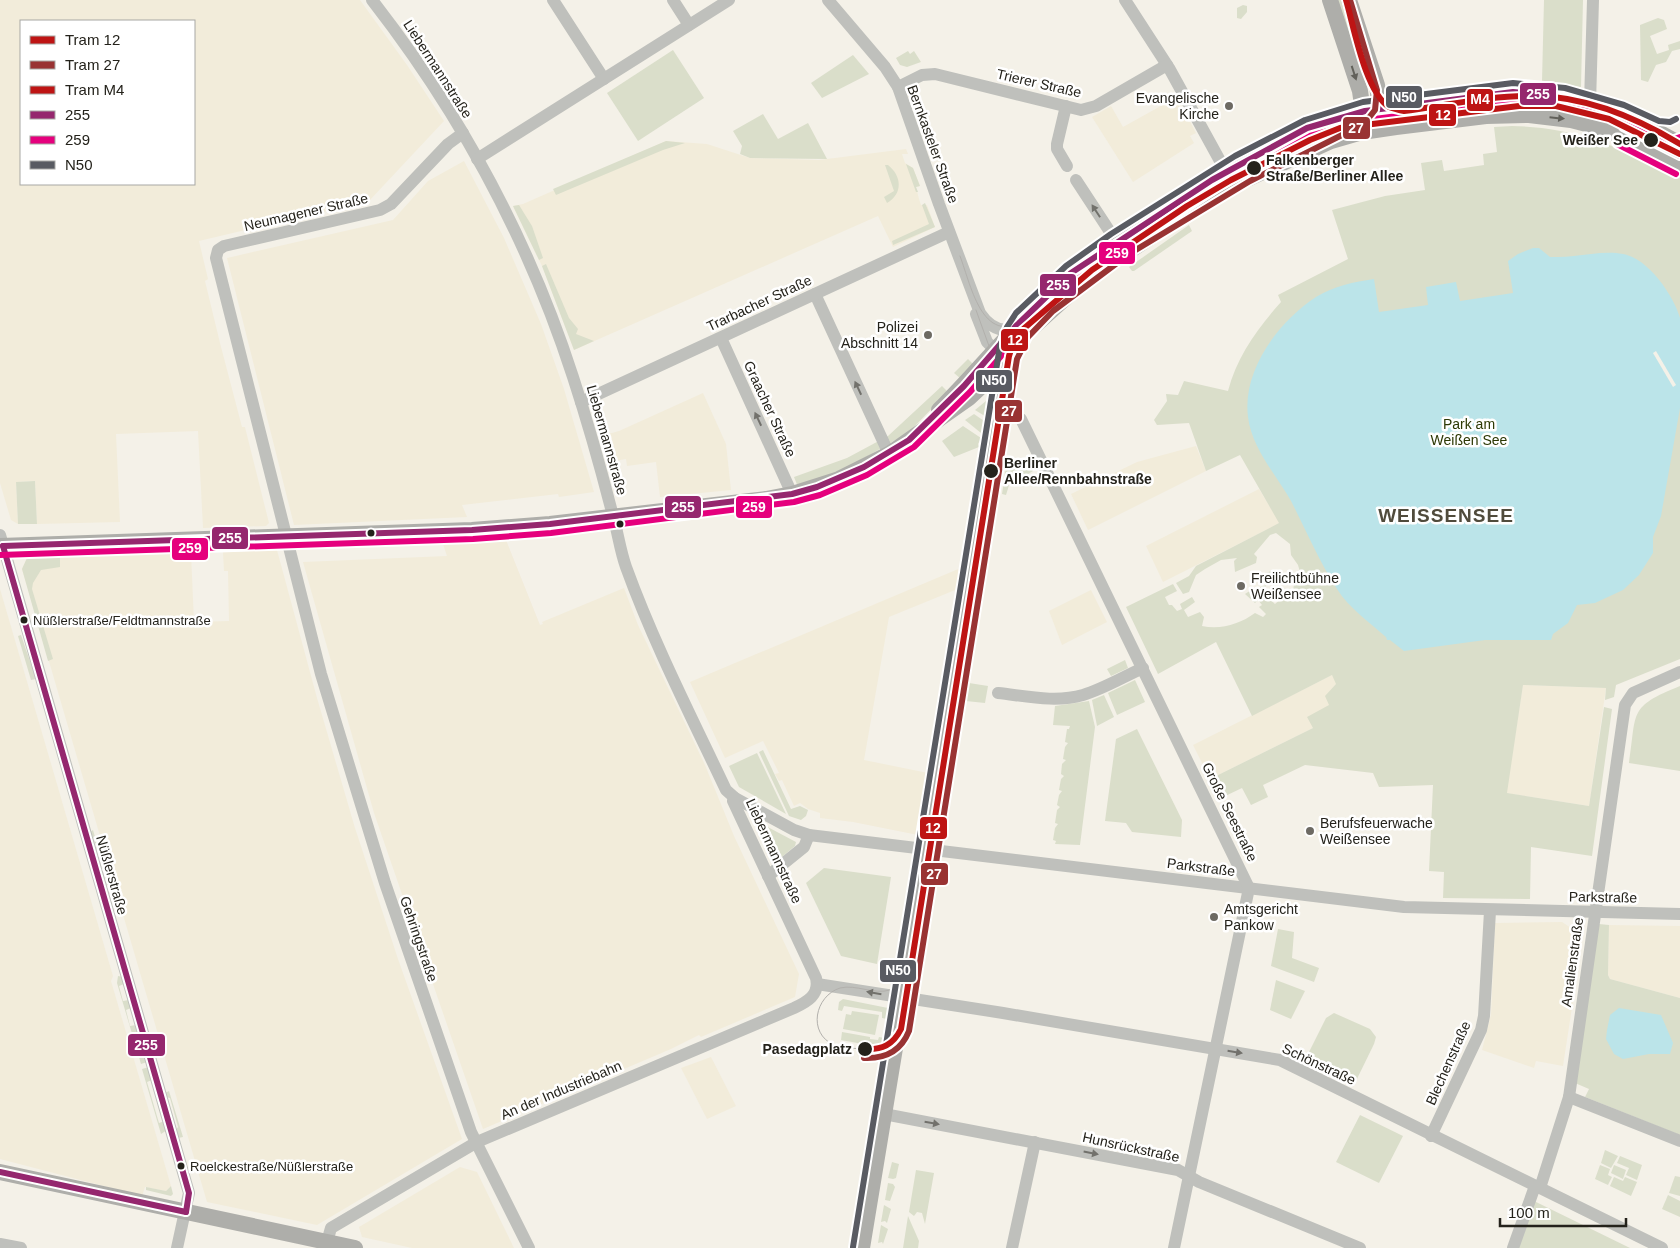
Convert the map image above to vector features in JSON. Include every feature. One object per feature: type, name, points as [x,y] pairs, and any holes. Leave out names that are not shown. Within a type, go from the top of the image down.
[{"type":"main road","points":[[1330,0],[1372,121]]},
{"type":"main road","points":[[1349,0],[1377,85],[1372,121]]},
{"type":"main road","points":[[1,543],[286,537],[472,530],[613,516],[792,494],[839,479],[889,454],[969,398],[1000,355],[1018,324],[1071,274],[1116,242],[1230,178],[1331,142],[1372,121],[1512,92],[1563,97],[1590,103],[1621,113],[1657,130],[1680,144]]},
{"type":"main road","points":[[1372,121],[1509,114],[1571,120],[1626,138],[1680,166]]},
{"type":"main road","points":[[1657,130],[1672,131],[1680,127]]},
{"type":"main road","points":[[862,1248],[928,848],[1000,355],[1081,285],[1194,208],[1230,178]]},
{"type":"main road","points":[[0,1172],[355,1248]]},
{"type":"street","name":"Liebermannstraße","points":[[372,0],[412,55],[463,133],[531,267],[565,354],[581,402],[622,554],[648,626],[726,790],[735,798],[733,802],[817,984]]},
{"type":"street","points":[[553,0],[604,79]]},
{"type":"street","points":[[673,0],[689,25]]},
{"type":"street","points":[[477,159],[730,0]]},
{"type":"street","name":"Bernkasteler Straße","points":[[828,0],[885,67],[898,87],[978,308],[988,322],[999,329],[1018,324]]},
{"type":"street","points":[[1125,0],[1167,65],[1230,178]]},
{"type":"street","points":[[1590,103],[1593,0]]},
{"type":"street","name":"Trierer Straße","points":[[898,87],[922,75],[936,74],[1082,110],[1096,106],[1167,65]]},
{"type":"street","points":[[1066,106],[1057,149],[1067,166]]},
{"type":"street","name":"Neumagener Straße","points":[[218,250],[224,246],[380,210],[391,204],[448,144],[463,133]]},
{"type":"street","points":[[1076,180],[1116,242]]},
{"type":"street","name":"Trarbacher Straße","points":[[581,402],[949,232]]},
{"type":"street","name":"Gehringstraße","points":[[218,250],[216,258],[286,537],[321,674],[349,770],[409,955],[477,1142],[529,1248]]},
{"type":"street","name":"Bernkasteler Straße","points":[[970,288],[974,307],[986,339],[1000,355]]},
{"type":"street","points":[[815,294],[889,454]]},
{"type":"street","name":"Graacher Straße","points":[[720,338],[792,494]]},
{"type":"street","name":"Große Seestraße","points":[[1021,419],[1249,888]]},
{"type":"street","name":"Nüßlerstraße","points":[[1,543],[189,1193],[177,1248]]},
{"type":"street","points":[[998,693],[1049,699],[1077,697],[1143,668]]},
{"type":"street","name":"Amalienstraße","points":[[1514,1248],[1538,1187],[1569,1097],[1625,705],[1633,693],[1680,672]]},
{"type":"street","name":"Parkstraße","points":[[735,798],[794,830],[809,835],[1404,907],[1680,914]]},
{"type":"street","points":[[768,876],[804,848],[809,835]]},
{"type":"street","points":[[1174,1248],[1249,888]]},
{"type":"street","name":"Blechenstraße","points":[[1431,1136],[1481,1030],[1484,1016],[1490,910]]},
{"type":"street","points":[[817,984],[903,998]]},
{"type":"street","name":"An der Industriebahn","points":[[326,1242],[331,1228],[477,1142],[805,1003],[816,991],[817,984]]},
{"type":"street","name":"Schönstraße","points":[[903,998],[994,1011],[1280,1060],[1431,1136],[1662,1248]]},
{"type":"street","points":[[1569,1097],[1680,1141]]},
{"type":"street","name":"Hunsrückstraße","points":[[884,1114],[1178,1170],[1208,1186],[1360,1248]]},
{"type":"street","points":[[1012,1248],[1035,1142]]},
{"type":"street","points":[[0,1244],[21,1248]]},
{"type":"shaded area","points":[[0,0],[360,0],[407,65],[444,121],[369,201],[199,241],[208,279],[205,281],[220,343],[242,427],[245,427],[269,523],[266,526],[203,528],[198,431],[116,434],[120,522],[37,524],[35,481],[16,482],[18,524],[11,520],[0,483]]},
{"type":"shaded area","points":[[1177,97],[1196,133],[1190,136],[1194,143],[1133,182],[1092,117],[1111,106],[1123,127]]},
{"type":"shaded area","points":[[666,141],[707,144],[750,158],[819,160],[906,149],[908,154],[902,154],[905,163],[913,168],[920,186],[916,187],[921,205],[927,205],[935,227],[893,247],[878,216],[574,350],[542,266],[513,206],[523,204]]},
{"type":"shaded area","points":[[464,161],[504,238],[541,324],[564,389],[594,492],[559,497],[558,494],[462,505],[467,517],[294,525],[227,258],[393,220],[428,181]]},
{"type":"shaded area","points":[[703,393],[726,444],[731,490],[660,497],[656,462],[627,466],[626,459],[608,462],[601,436],[619,431]]},
{"type":"shaded area","points":[[1196,446],[1206,471],[1088,530],[1071,494],[1137,462]]},
{"type":"shaded area","points":[[1259,489],[1280,523],[1163,582],[1146,546]]},
{"type":"shaded area","points":[[506,540],[540,625],[543,624],[542,622],[624,588],[638,625],[705,765],[734,836],[799,974],[795,997],[701,1037],[699,1035],[671,1049],[483,1129],[374,813],[303,562],[447,556],[443,544]]},
{"type":"shaded area","points":[[277,550],[355,828],[398,959],[462,1139],[317,1225],[207,1202],[22,569],[27,558],[191,553],[194,622],[229,621],[228,571],[224,571],[223,552]]},
{"type":"shaded area","points":[[963,567],[960,588],[889,617],[864,760],[928,773],[918,835],[853,822],[820,818],[820,813],[808,809],[800,803],[794,806],[782,780],[779,781],[775,774],[779,773],[763,741],[725,758],[690,682]]},
{"type":"shaded area","points":[[0,589],[113,976],[111,981],[171,1186],[166,1191],[145,1187],[142,1196],[0,1159]]},
{"type":"shaded area","points":[[1091,590],[1107,622],[1062,645],[1049,611]]},
{"type":"shaded area","points":[[1332,675],[1337,684],[1330,705],[1313,728],[1210,779],[1193,745]]},
{"type":"shaded area","points":[[1523,685],[1606,688],[1589,806],[1506,793]]},
{"type":"shaded area","points":[[1562,922],[1583,936],[1563,1066],[1536,1061],[1534,1068],[1482,1050],[1491,1014],[1495,923]]},
{"type":"shaded area","points":[[1609,925],[1680,926],[1680,998],[1610,979],[1608,975]]},
{"type":"shaded area","points":[[711,1057],[736,1106],[707,1119],[681,1068]]},
{"type":"shaded area","points":[[460,1167],[477,1172],[514,1248],[412,1248],[362,1237],[359,1227]]},
{"type":"green space","points":[[1336,0],[1343,0],[1364,67],[1361,68]]},
{"type":"green space","points":[[1544,0],[1583,0],[1581,87],[1542,81]]},
{"type":"green space","points":[[1243,5],[1247,6],[1247,12],[1241,19],[1237,18],[1237,8]]},
{"type":"green space","points":[[1658,18],[1664,20],[1667,29],[1650,36],[1657,54],[1669,50],[1668,45],[1680,41],[1680,49],[1672,51],[1666,62],[1656,65],[1648,82],[1641,80],[1640,25]]},
{"type":"green space","points":[[673,50],[704,98],[638,141],[607,93]]},
{"type":"green space","points":[[908,51],[910,54],[914,51],[921,62],[907,67],[900,65],[896,58]]},
{"type":"green space","points":[[853,55],[869,74],[822,98],[811,83]]},
{"type":"green space","points":[[763,114],[778,139],[808,123],[827,159],[750,158],[740,154],[742,146],[733,131]]},
{"type":"green space","name":"Park am Weißen See","points":[[1512,126],[1551,129],[1587,137],[1622,150],[1656,167],[1658,164],[1680,176],[1680,659],[1616,685],[1614,697],[1605,700],[1606,688],[1523,685],[1507,793],[1589,806],[1604,707],[1612,709],[1592,856],[1531,847],[1530,899],[1443,898],[1444,872],[1429,871],[1433,785],[1379,787],[1373,773],[1305,765],[1263,785],[1268,797],[1251,805],[1242,788],[1219,799],[1210,779],[1313,728],[1307,717],[1329,705],[1325,696],[1336,684],[1332,675],[1252,716],[1216,642],[1158,674],[1126,607],[1173,584],[1177,591],[1165,597],[1169,605],[1172,605],[1177,611],[1182,609],[1180,604],[1192,597],[1195,602],[1184,610],[1188,617],[1200,612],[1204,617],[1202,626],[1223,627],[1237,623],[1255,613],[1263,617],[1266,614],[1259,607],[1262,605],[1258,600],[1255,603],[1245,594],[1248,592],[1266,585],[1266,594],[1275,604],[1283,597],[1282,593],[1287,594],[1293,591],[1294,584],[1302,579],[1298,565],[1291,555],[1290,544],[1276,533],[1270,535],[1254,554],[1257,557],[1256,563],[1235,572],[1234,561],[1237,558],[1221,560],[1196,575],[1189,592],[1183,594],[1176,583],[1189,576],[1196,566],[1279,523],[1240,455],[1206,471],[1189,423],[1157,425],[1154,420],[1167,401],[1166,394],[1178,395],[1184,381],[1228,391],[1237,366],[1249,343],[1281,302],[1278,295],[1348,259],[1332,210],[1385,196],[1425,190],[1421,163],[1442,160],[1444,171],[1484,165],[1483,154],[1497,152],[1494,127]]},
{"type":"green space","points":[[666,141],[685,143],[663,150],[556,195],[553,189]]},
{"type":"green space","points":[[906,164],[913,168],[920,186],[916,187],[918,192],[916,192]]},
{"type":"green space","points":[[885,165],[893,169],[899,185],[896,195],[887,203],[884,197],[894,191]]},
{"type":"green space","points":[[925,203],[935,227],[893,245],[892,241],[929,224],[922,205]]},
{"type":"green space","points":[[519,205],[532,226],[543,258],[539,260],[513,206]]},
{"type":"green space","points":[[1189,225],[1192,231],[1132,271],[1129,267]]},
{"type":"green space","points":[[546,264],[569,318],[578,329],[576,334],[594,341],[574,350],[542,266]]},
{"type":"green space","points":[[968,359],[973,364],[961,379],[954,373]]},
{"type":"green space","points":[[942,386],[948,392],[909,432],[835,475],[798,487],[794,477],[847,458],[888,436]]},
{"type":"green space","points":[[986,401],[990,406],[988,418],[975,410]]},
{"type":"green space","points":[[974,414],[987,423],[986,431],[981,433],[965,420]]},
{"type":"green space","points":[[963,426],[981,438],[978,444],[979,447],[954,457],[942,441]]},
{"type":"green space","points":[[1017,461],[1029,465],[1033,471],[1015,482],[1010,482],[1006,495],[1002,494],[1006,466]]},
{"type":"green space","points":[[35,481],[37,524],[18,524],[16,482]]},
{"type":"green space","points":[[60,557],[60,567],[41,570],[33,583],[32,589],[53,659],[48,661],[22,569],[27,558]]},
{"type":"green space","points":[[1271,571],[1273,585],[1270,585],[1261,575]]},
{"type":"green space","points":[[21,635],[36,679],[31,680],[18,636]]},
{"type":"green space","points":[[1125,660],[1128,668],[1111,676],[1107,669]]},
{"type":"green space","points":[[1135,680],[1145,702],[1117,715],[1108,693]]},
{"type":"green space","points":[[969,683],[988,686],[985,703],[966,701]]},
{"type":"green space","points":[[1680,686],[1680,771],[1629,763],[1633,732],[1638,713],[1651,700]]},
{"type":"green space","points":[[1104,695],[1114,717],[1097,726],[1092,700]]},
{"type":"green space","points":[[1089,701],[1095,727],[1080,845],[1055,844],[1056,841],[1053,840],[1055,828],[1058,824],[1055,823],[1057,810],[1060,807],[1057,805],[1062,791],[1059,790],[1061,779],[1064,776],[1061,774],[1062,764],[1066,760],[1063,759],[1065,747],[1068,743],[1065,742],[1067,729],[1070,726],[1053,725],[1055,706]]},
{"type":"green space","points":[[1137,729],[1182,820],[1181,837],[1132,832],[1126,823],[1105,821],[1116,739]]},
{"type":"green space","points":[[763,750],[791,809],[800,806],[808,810],[806,816],[801,820],[789,816],[759,752]]},
{"type":"green space","points":[[757,753],[786,814],[739,787],[729,766]]},
{"type":"green space","points":[[758,822],[796,842],[795,846],[777,861],[774,860]]},
{"type":"green space","points":[[93,830],[109,885],[104,884],[106,879],[101,861],[97,859],[99,856],[93,836],[89,833]]},
{"type":"green space","points":[[824,868],[891,877],[877,964],[841,956],[806,883]]},
{"type":"green space","points":[[1599,924],[1609,925],[1608,975],[1610,979],[1680,998],[1680,1135],[1585,1097],[1589,1089],[1575,1083]]},
{"type":"green space","points":[[1278,929],[1294,932],[1292,958],[1319,968],[1314,982],[1271,966]]},
{"type":"green space","points":[[118,976],[123,977],[124,984],[119,986],[123,1001],[129,1000],[131,1008],[126,1010],[130,1026],[136,1025],[139,1034],[133,1036],[137,1050],[143,1048],[147,1062],[141,1064],[117,983]]},
{"type":"green space","points":[[1276,980],[1305,991],[1291,1019],[1270,1010]]},
{"type":"green space","points":[[843,999],[888,1008],[887,1019],[882,1018],[882,1012],[844,1006],[842,1011],[838,1010],[839,1002]]},
{"type":"green space","points":[[852,1011],[879,1015],[875,1035],[843,1029],[846,1014],[851,1015]]},
{"type":"green space","points":[[1334,1013],[1370,1029],[1376,1037],[1354,1085],[1305,1060],[1326,1018]]},
{"type":"green space","points":[[842,1032],[870,1037],[870,1039],[878,1040],[879,1037],[884,1038],[883,1045],[879,1047],[841,1040]]},
{"type":"green space","points":[[149,1067],[152,1080],[147,1082],[159,1123],[165,1121],[167,1130],[161,1134],[142,1069]]},
{"type":"green space","points":[[169,1091],[183,1137],[178,1138],[176,1130],[178,1127],[170,1098],[166,1097],[165,1093]]},
{"type":"green space","points":[[1360,1115],[1403,1136],[1379,1183],[1336,1162]]},
{"type":"green space","points":[[1605,1150],[1618,1156],[1611,1168],[1601,1163]]},
{"type":"green space","points":[[1620,1156],[1642,1165],[1637,1180],[1626,1175],[1629,1168],[1617,1163]]},
{"type":"green space","points":[[892,1162],[899,1164],[896,1178],[893,1179],[888,1178]]},
{"type":"green space","points":[[1600,1165],[1610,1169],[1608,1175],[1612,1177],[1608,1185],[1595,1179]]},
{"type":"green space","points":[[1614,1165],[1626,1170],[1623,1179],[1611,1173]]},
{"type":"green space","points":[[916,1170],[934,1173],[925,1224],[922,1213],[917,1212],[914,1216],[909,1212]]},
{"type":"green space","points":[[1675,1176],[1680,1177],[1680,1196],[1669,1193]]},
{"type":"green space","points":[[1614,1177],[1623,1181],[1625,1177],[1637,1182],[1631,1196],[1610,1186]]},
{"type":"green space","points":[[888,1183],[893,1184],[895,1187],[890,1201],[885,1200]]},
{"type":"green space","points":[[171,1186],[173,1194],[171,1196],[146,1190],[146,1187],[166,1191]]},
{"type":"green space","points":[[1668,1195],[1680,1201],[1680,1217],[1662,1209]]},
{"type":"green space","points":[[1534,1201],[1630,1248],[1518,1248]]},
{"type":"green space","points":[[884,1205],[891,1209],[887,1223],[885,1221],[881,1222]]},
{"type":"green space","points":[[908,1216],[919,1241],[918,1248],[903,1248]]},
{"type":"green space","points":[[881,1225],[888,1229],[883,1244],[882,1242],[878,1243]]},
{"type":"water","points":[[1533,248],[1539,248],[1550,257],[1615,253],[1632,257],[1642,263],[1659,279],[1677,309],[1680,318],[1680,408],[1661,516],[1653,537],[1653,553],[1639,575],[1623,590],[1595,603],[1577,605],[1568,623],[1553,634],[1551,640],[1485,640],[1404,651],[1390,640],[1387,640],[1386,637],[1353,609],[1330,578],[1291,501],[1254,440],[1248,417],[1248,399],[1251,382],[1266,348],[1277,333],[1302,307],[1323,293],[1344,285],[1374,279],[1379,312],[1428,305],[1426,287],[1456,282],[1460,301],[1513,293],[1508,261],[1518,254]]},
{"type":"water","points":[[1619,1008],[1661,1015],[1673,1043],[1670,1054],[1649,1054],[1623,1059],[1614,1054],[1606,1039],[1610,1015]]},
{"type":"pier","points":[[1656,351],[1676,385],[1673,387],[1653,353]]},
{"type":"tram line","name":"M4","points":[[1346,0],[1367,73],[1373,87],[1389,107],[1404,111],[1503,97],[1556,97],[1575,100],[1612,111],[1647,126],[1680,144]]},
{"type":"tram line","name":"27","points":[[864,1058],[879,1057],[892,1052],[902,1044],[909,1031],[1017,359],[1028,337],[1053,311],[1129,254],[1250,181],[1364,124],[1375,110],[1377,90],[1350,0]]},
{"type":"tram line","name":"12","points":[[865,1049],[877,1049],[891,1043],[901,1029],[1009,356],[1013,343],[1021,331],[1092,270],[1187,206],[1231,180],[1310,140],[1340,128],[1519,106],[1556,106],[1609,119],[1680,154]]},
{"type":"tram line","points":[[1666,142],[1680,146]]},
{"type":"tram line","points":[[960,256],[975,298],[990,321],[1001,326],[1014,325],[1030,317]]},
{"type":"tram line","points":[[976,310],[998,371],[1001,394]]},
{"type":"tram line","points":[[865,1049],[845,1048],[834,1045],[825,1039],[817,1024],[820,1006],[831,992],[840,988],[890,990],[905,976],[908,959]]},
{"type":"transit line","name":"N50","points":[[853,1247],[1000,346],[1007,327],[1016,313],[1066,266],[1111,234],[1235,156],[1305,120],[1363,102],[1513,83],[1565,88],[1624,105],[1659,121],[1670,122],[1676,119]]},
{"type":"transit line","name":"255","points":[[3,546],[472,530],[550,524],[792,494],[817,487],[864,467],[909,440],[964,386],[1016,326],[1071,273],[1212,180],[1307,128],[1365,111],[1513,92],[1563,97],[1590,103],[1621,113],[1680,144]]},
{"type":"transit line","name":"259","points":[[0,555],[473,539],[551,533],[794,502],[820,495],[867,475],[914,447],[970,392],[1022,332],[1076,280],[1217,188],[1310,136],[1367,120],[1513,101],[1562,106],[1588,111],[1618,121],[1655,138],[1672,140],[1680,137]]},
{"type":"transit line","name":"N50","points":[[1623,127],[1680,156]]},
{"type":"transit line","name":"259","points":[[1617,144],[1676,174]]},
{"type":"transit line","name":"255","points":[[3,546],[189,1193],[186,1212]]},
{"type":"transit line","name":"255","points":[[0,1172],[186,1212]]},
{"type":"place","name":"Evangelische Kirche","points":[[1229,106]]},
{"type":"place","name":"Weißer See","points":[[1651,140]]},
{"type":"place","name":"Falkenberger Straße/Berliner Allee","points":[[1254,168]]},
{"type":"place","name":"Polizei Abschnitt 14","points":[[928,335]]},
{"type":"place","name":"Berliner Allee/Rennbahnstraße","points":[[991,471]]},
{"type":"place","name":"Freilichtbühne Weißensee","points":[[1241,586]]},
{"type":"place","name":"Nüßlerstraße/Feldtmannstraße","points":[[24,620]]},
{"type":"place","name":"Berufsfeuerwache Weißensee","points":[[1310,831]]},
{"type":"place","name":"Amtsgericht Pankow","points":[[1214,917]]},
{"type":"place","name":"Pasedagplatz","points":[[865,1049]]},
{"type":"place","name":"Roelckestraße/Nüßlerstraße","points":[[181,1166]]},
{"type":"district","name":"WEISSENSEE","points":[[1446,515]]}]
